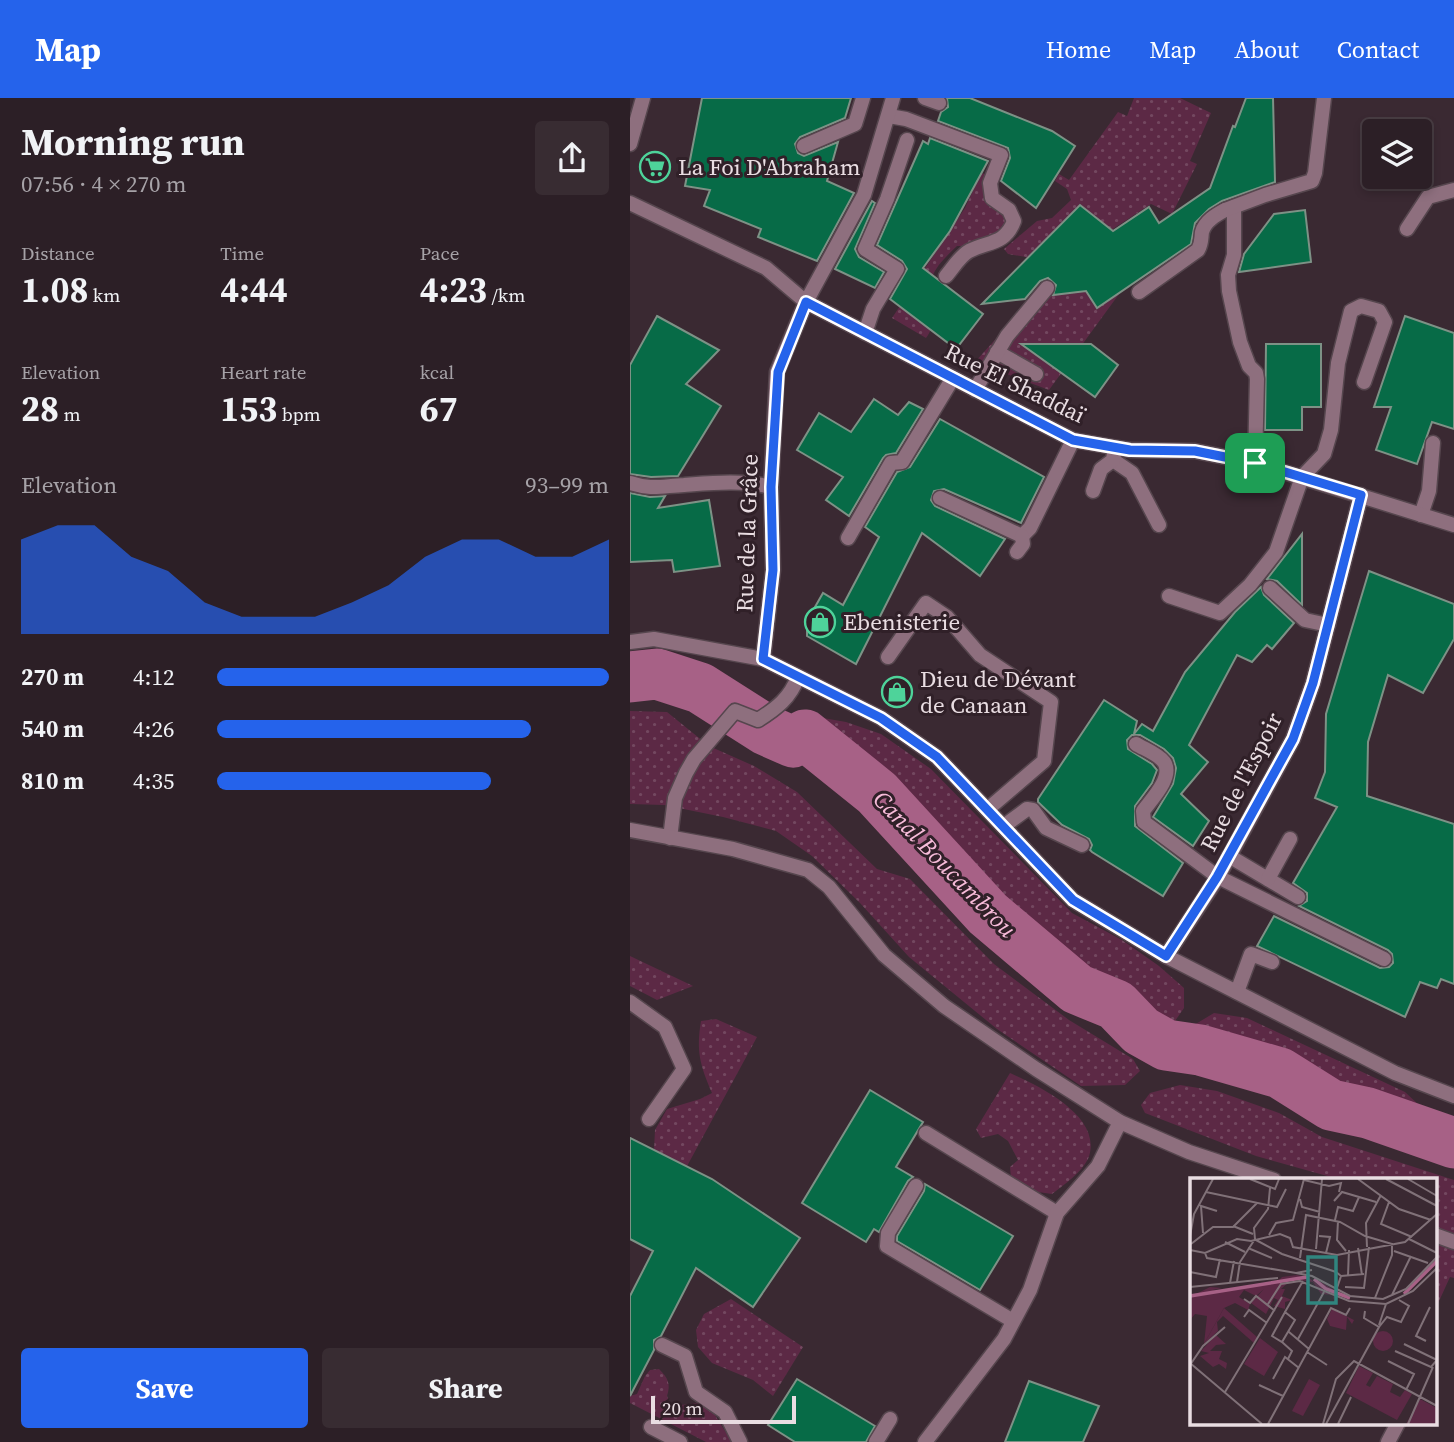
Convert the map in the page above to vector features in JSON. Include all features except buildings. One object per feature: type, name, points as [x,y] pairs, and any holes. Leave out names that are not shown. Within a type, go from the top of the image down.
[{"type":"street","points":[[630,144],[643,98]]},
{"type":"street","points":[[804,146],[855,124],[863,98]]},
{"type":"street","name":"Rue de la Grâce","points":[[763,659],[773,570],[771,487],[778,372],[806,302],[864,195],[894,98]]},
{"type":"street","points":[[1139,292],[1198,250],[1205,225],[1229,209],[1312,181],[1324,98]]},
{"type":"street","points":[[889,116],[906,119],[1000,155],[990,183],[992,198],[1009,210],[1014,221],[1010,232],[998,241],[967,252],[946,276]]},
{"type":"street","points":[[865,333],[873,309],[897,269],[864,249],[887,199],[907,141]]},
{"type":"street","points":[[1407,229],[1428,197],[1454,190]]},
{"type":"street","name":"Rue El Shaddaï","points":[[630,203],[766,268],[806,302],[1073,440],[1114,454],[1195,451],[1255,463],[1454,525]]},
{"type":"street","points":[[1229,209],[1234,255],[1228,275],[1229,291],[1240,342],[1257,379],[1255,463]]},
{"type":"street","points":[[975,390],[1007,336],[1047,288]]},
{"type":"street","points":[[1169,596],[1220,613],[1250,585],[1276,552],[1302,477],[1324,454],[1331,430],[1338,363],[1351,311],[1361,306],[1380,311],[1385,322],[1364,382]]},
{"type":"street","points":[[997,352],[1036,374]]},
{"type":"street","points":[[848,538],[891,463],[902,462],[953,379]]},
{"type":"street","points":[[1022,536],[1027,533],[1073,440]]},
{"type":"street","points":[[1422,515],[1429,491],[1433,443]]},
{"type":"street","points":[[1093,491],[1101,469],[1114,454],[1132,473],[1159,525]]},
{"type":"street","points":[[630,483],[648,489],[755,483],[771,487]]},
{"type":"street","name":"Rue de l'Espoir","points":[[1166,956],[1217,877],[1293,739],[1313,683],[1361,495]]},
{"type":"street","points":[[940,498],[1022,536]]},
{"type":"street","points":[[1017,552],[1023,544],[1022,536]]},
{"type":"street","points":[[1270,588],[1305,620],[1328,625]]},
{"type":"street","points":[[888,657],[926,603],[947,617],[980,655],[1051,702],[1044,761],[988,809]]},
{"type":"street","points":[[630,642],[654,639],[763,659],[881,718],[937,757],[1073,900],[1166,956],[1395,1073],[1453,1095]]},
{"type":"street","points":[[670,838],[675,799],[694,759],[735,711],[758,720],[778,708],[792,693],[798,677]]},
{"type":"street","points":[[1136,744],[1163,760],[1166,766],[1165,780],[1143,811],[1144,822],[1217,877],[1384,959]]},
{"type":"street","points":[[1004,826],[1027,809],[1033,810],[1046,828],[1082,845]]},
{"type":"street","points":[[630,830],[733,849],[808,870],[829,887],[884,955],[944,1006],[1037,1069],[1120,1122],[1189,1152],[1268,1178]]},
{"type":"street","points":[[1268,879],[1290,839]]},
{"type":"street","points":[[1229,856],[1298,897]]},
{"type":"street","points":[[1237,992],[1251,954],[1272,962]]},
{"type":"street","points":[[630,1002],[665,1027],[684,1069],[649,1119]]},
{"type":"street","points":[[925,1442],[1004,1339],[1030,1290],[1057,1213],[1098,1166],[1120,1122]]},
{"type":"street","points":[[926,1133],[1057,1213]]},
{"type":"street","points":[[916,1186],[888,1233],[887,1246],[1013,1321]]},
{"type":"street","points":[[1436,1235],[1454,1242]]},
{"type":"street","points":[[662,1345],[685,1356],[696,1392],[725,1412],[740,1442]]},
{"type":"street","points":[[876,1442],[890,1419]]},
{"type":"street","points":[[1388,1442],[1397,1424]]},
{"type":"street","points":[[651,1427],[680,1442]]},
{"type":"shaded area","points":[[1134,98],[1180,98],[1211,113],[1190,161],[1197,164],[1172,214],[1151,204],[1084,248],[1122,290],[1049,390],[975,362],[1045,284],[1039,279],[1037,265],[1026,257],[1008,254],[1004,249],[1037,221],[1052,218],[1071,200],[1067,189],[1055,181],[1059,174],[1069,180],[1118,112],[1127,116]]},
{"type":"shaded area","points":[[981,173],[988,175],[1009,219],[1004,232],[971,246],[957,246],[936,269],[930,286],[932,323],[926,338],[892,318],[965,208]]},
{"type":"shaded area","points":[[630,711],[667,712],[709,746],[754,766],[797,792],[877,869],[910,879],[994,964],[1069,1020],[1133,1059],[1140,1071],[1125,1085],[1081,1086],[997,1029],[909,957],[812,856],[776,831],[664,805],[630,804]]},
{"type":"shaded area","points":[[823,718],[846,722],[881,734],[931,769],[1072,913],[1122,940],[1184,988],[1184,1008],[1166,1034],[1150,1040],[1127,1029],[1044,969],[897,819],[838,768],[816,741]]},
{"type":"shaded area","points":[[630,956],[693,986],[657,1000],[630,986]]},
{"type":"shaded area","points":[[1214,1013],[1247,1018],[1405,1092],[1421,1107],[1418,1132],[1404,1137],[1376,1125],[1342,1103],[1306,1096],[1189,1050],[1189,1028]]},
{"type":"shaded area","points":[[716,1019],[757,1037],[686,1168],[654,1150],[655,1130],[667,1109],[712,1093],[702,1066],[699,1041],[701,1021]]},
{"type":"shaded area","points":[[1010,1073],[1037,1086],[1066,1105],[1087,1130],[1091,1144],[1088,1159],[1077,1174],[1052,1194],[1031,1191],[1011,1178],[1010,1167],[1018,1160],[1008,1141],[998,1134],[981,1138],[976,1129]]},
{"type":"shaded area","points":[[1180,1085],[1217,1091],[1279,1113],[1322,1137],[1454,1180],[1454,1278],[1450,1277],[1436,1308],[1436,1178],[1334,1178],[1256,1156],[1145,1113],[1141,1105],[1150,1093]]},
{"type":"shaded area","points":[[731,1299],[803,1347],[773,1396],[753,1380],[712,1363],[698,1347],[696,1330],[704,1314]]},
{"type":"shaded area","points":[[659,1369],[668,1381],[667,1396],[671,1406],[700,1403],[713,1412],[732,1442],[706,1442],[630,1403],[630,1396],[637,1394],[650,1370]]},
{"type":"waterway","name":"Canal Boucambrou","points":[[630,677],[657,674],[700,688],[766,730],[793,742],[805,735],[877,793],[988,914],[1077,989],[1116,1005],[1141,1031],[1166,1045],[1200,1050],[1280,1073],[1331,1105],[1368,1113],[1454,1143]]},
{"type":"place","name":"La Foi D'Abraham","points":[[655,167]]},
{"type":"place","name":"Ebenisterie","points":[[820,622]]},
{"type":"place","name":"Dieu de Dévant de Canaan","points":[[897,692]]},
{"type":"route","points":[[806,302],[1073,440],[1130,450],[1195,451],[1255,463],[1361,495],[1313,683],[1293,739],[1217,877],[1166,956],[1073,900],[937,757],[881,718],[763,659],[773,570],[771,487],[778,372],[806,302]]}]
